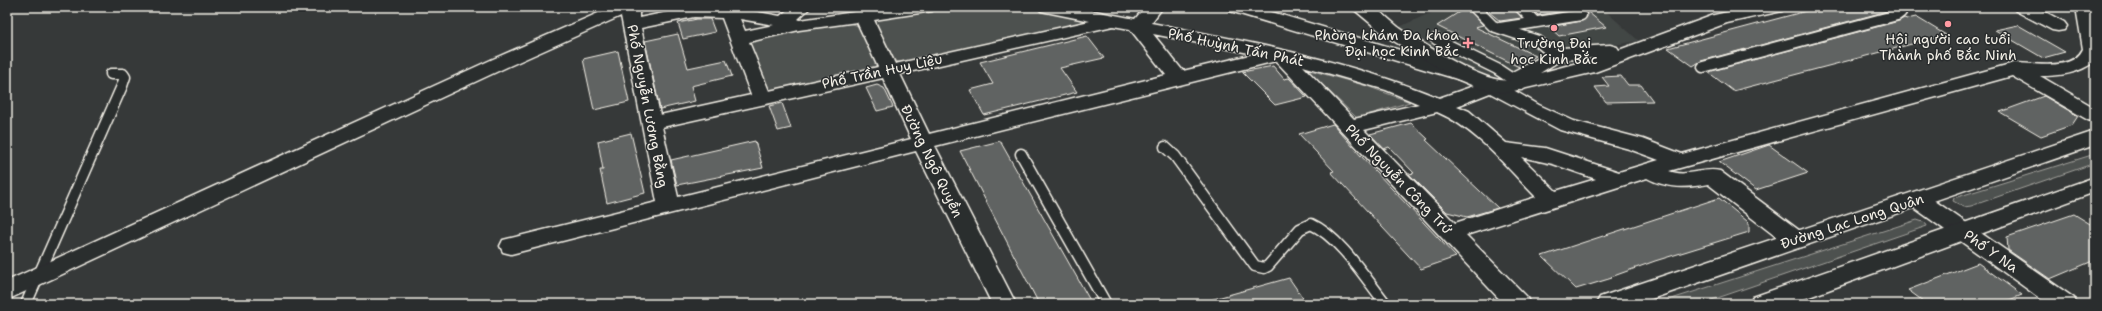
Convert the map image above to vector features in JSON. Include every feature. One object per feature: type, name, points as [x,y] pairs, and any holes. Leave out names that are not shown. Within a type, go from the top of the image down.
[{"type":"main road","points":[[1360,7],[1394,34],[1464,75],[1493,86],[1522,84],[1588,68],[1721,19],[1775,7]]},
{"type":"main road","points":[[1522,84],[1519,76],[1553,58],[1552,53],[1564,55],[1643,48]]},
{"type":"main road","name":"Đường Lạc Long Quân","points":[[1609,304],[2095,138]]},
{"type":"main road","points":[[1762,304],[2095,184]]},
{"type":"street","points":[[670,7],[694,12]]},
{"type":"street","points":[[7,291],[397,110],[631,13],[729,12],[784,22],[804,16],[863,15],[926,7]]},
{"type":"street","name":"Phố Huỳnh Tấn Phát","points":[[1047,7],[1075,10],[1113,22],[1280,54],[1372,79],[1462,114],[1552,200]]},
{"type":"street","points":[[1154,7],[1138,26],[1178,78]]},
{"type":"street","points":[[1236,7],[1464,75]]},
{"type":"street","points":[[2022,7],[2058,26]]},
{"type":"street","points":[[1450,232],[1649,170],[2014,69],[2052,70],[2078,65],[2085,62],[2091,55],[2092,50],[2085,7]]},
{"type":"street","points":[[729,12],[762,98]]},
{"type":"street","name":"Phố Nguyễn Lương Bằng","points":[[631,13],[669,207]]},
{"type":"street","name":"Đường Ngô Quyền","points":[[863,15],[887,70],[1004,304]]},
{"type":"street","points":[[740,38],[804,16]]},
{"type":"street","name":"Phố Trần Huy Liệu","points":[[652,123],[887,70],[1113,22]]},
{"type":"street","points":[[511,246],[1178,78],[1280,54]]},
{"type":"street","name":"Phố Nguyễn Công Trứ","points":[[1280,54],[1349,128],[1519,304]]},
{"type":"street","points":[[2014,69],[2095,116]]},
{"type":"street","points":[[1349,128],[1440,105],[1493,86],[1532,109],[1567,126],[1636,144],[1681,161]]},
{"type":"street","points":[[1500,149],[1515,149],[1538,154],[1620,180]]},
{"type":"street","points":[[1649,170],[1663,178],[1674,181],[1712,176],[1717,174],[1719,170],[1712,152]]},
{"type":"street","points":[[1712,176],[1796,240]]},
{"type":"street","name":"Phố Y Na","points":[[1917,199],[2065,304]]},
{"type":"lane","points":[[1474,7],[1498,28],[1538,42],[1552,53]]},
{"type":"lane","points":[[1520,7],[1535,22]]},
{"type":"lane","points":[[1703,67],[1897,16],[1901,7]]},
{"type":"lane","points":[[1498,28],[1581,14]]},
{"type":"lane","points":[[1436,39],[1497,69],[1522,84]]},
{"type":"lane","points":[[26,304],[36,278],[122,86],[125,77],[123,74],[111,74]]},
{"type":"lane","points":[[1165,147],[1174,156],[1255,266],[1264,268],[1268,266],[1300,228],[1312,224],[1326,233],[1386,304]]},
{"type":"lane","points":[[1021,154],[1106,304]]},
{"type":"shaded area","points":[[960,7],[1037,9],[1083,17],[1084,21],[1080,24],[904,63],[895,61],[874,20]]},
{"type":"shaded area","points":[[1450,7],[1601,7],[1639,41],[1567,52],[1502,77],[1474,74],[1395,29],[1441,8],[1453,14]]},
{"type":"shaded area","points":[[849,23],[859,26],[877,63],[875,70],[773,92],[764,88],[746,40],[791,29]]},
{"type":"shaded area","points":[[1306,69],[1367,86],[1410,102],[1357,118]]},
{"type":"shaded area","points":[[2095,154],[2095,163],[1971,206],[1964,207],[1953,201],[1954,198]]},
{"type":"shaded area","points":[[1917,220],[1926,223],[1927,226],[1700,304],[1656,304]]},
{"type":"building","points":[[1467,7],[1483,25],[1475,27],[1536,56],[1519,67],[1437,26]]},
{"type":"building","points":[[1483,7],[1514,7],[1522,18],[1500,21]]},
{"type":"building","points":[[1529,7],[1582,7],[1606,27],[1559,36],[1549,27],[1582,21],[1587,17],[1586,11],[1580,9],[1538,15]]},
{"type":"building","points":[[1821,7],[1886,7],[1891,10],[1701,61],[1693,66],[1668,48]]},
{"type":"building","points":[[1916,17],[1946,35],[1733,91],[1708,72],[1899,21],[1904,18],[1907,19]]},
{"type":"building","points":[[697,19],[710,19],[715,32],[683,39],[678,23]]},
{"type":"building","points":[[2018,25],[2065,52],[2043,58],[1995,30]]},
{"type":"building","points":[[678,34],[688,68],[726,60],[732,76],[691,86],[695,101],[660,109],[645,41]]},
{"type":"building","points":[[1087,36],[1104,58],[1060,68],[1077,92],[984,115],[970,90],[993,84],[980,62]]},
{"type":"building","points":[[618,51],[629,102],[594,110],[583,59]]},
{"type":"building","points":[[1273,66],[1284,79],[1289,78],[1307,97],[1275,105],[1242,72]]},
{"type":"building","points":[[1621,76],[1628,85],[1641,85],[1653,101],[1606,102],[1595,87],[1609,86],[1602,77]]},
{"type":"building","points":[[877,85],[884,88],[893,107],[877,111],[866,88]]},
{"type":"building","points":[[2044,96],[2078,116],[2072,125],[2041,136],[2000,112]]},
{"type":"building","points":[[782,103],[791,128],[778,131],[769,106]]},
{"type":"building","points":[[1411,123],[1428,139],[1426,140],[1498,208],[1467,217],[1447,212],[1409,174],[1414,173],[1389,147],[1384,149],[1370,134]]},
{"type":"building","points":[[1333,124],[1456,257],[1421,269],[1331,172],[1334,171],[1299,134]]},
{"type":"building","points":[[631,133],[645,193],[607,203],[600,170],[603,170],[598,141]]},
{"type":"building","points":[[755,141],[763,168],[677,185],[671,160]]},
{"type":"building","points":[[1000,141],[1092,304],[1039,304],[960,151]]},
{"type":"building","points":[[1769,145],[1808,173],[1756,190],[1719,162]]},
{"type":"building","points":[[1719,198],[1749,223],[1749,232],[1655,261],[1611,277],[1612,278],[1576,289],[1542,256]]},
{"type":"building","points":[[2074,214],[2095,227],[2095,260],[2050,279],[2008,250],[2007,237]]},
{"type":"building","points":[[1978,263],[2022,295],[1999,304],[1927,304],[1908,290]]},
{"type":"building","points":[[1289,278],[1307,304],[1211,304],[1210,300]]},
{"type":"place","name":"Hội người cao tuổi Thành phố Bắc Ninh","points":[[1948,24]]},
{"type":"place","name":"Trường Đại học Kinh Bắc","points":[[1554,28]]},
{"type":"place","name":"Phòng khám Đa khoa Đại học Kinh Bắc","points":[[1468,43]]}]
